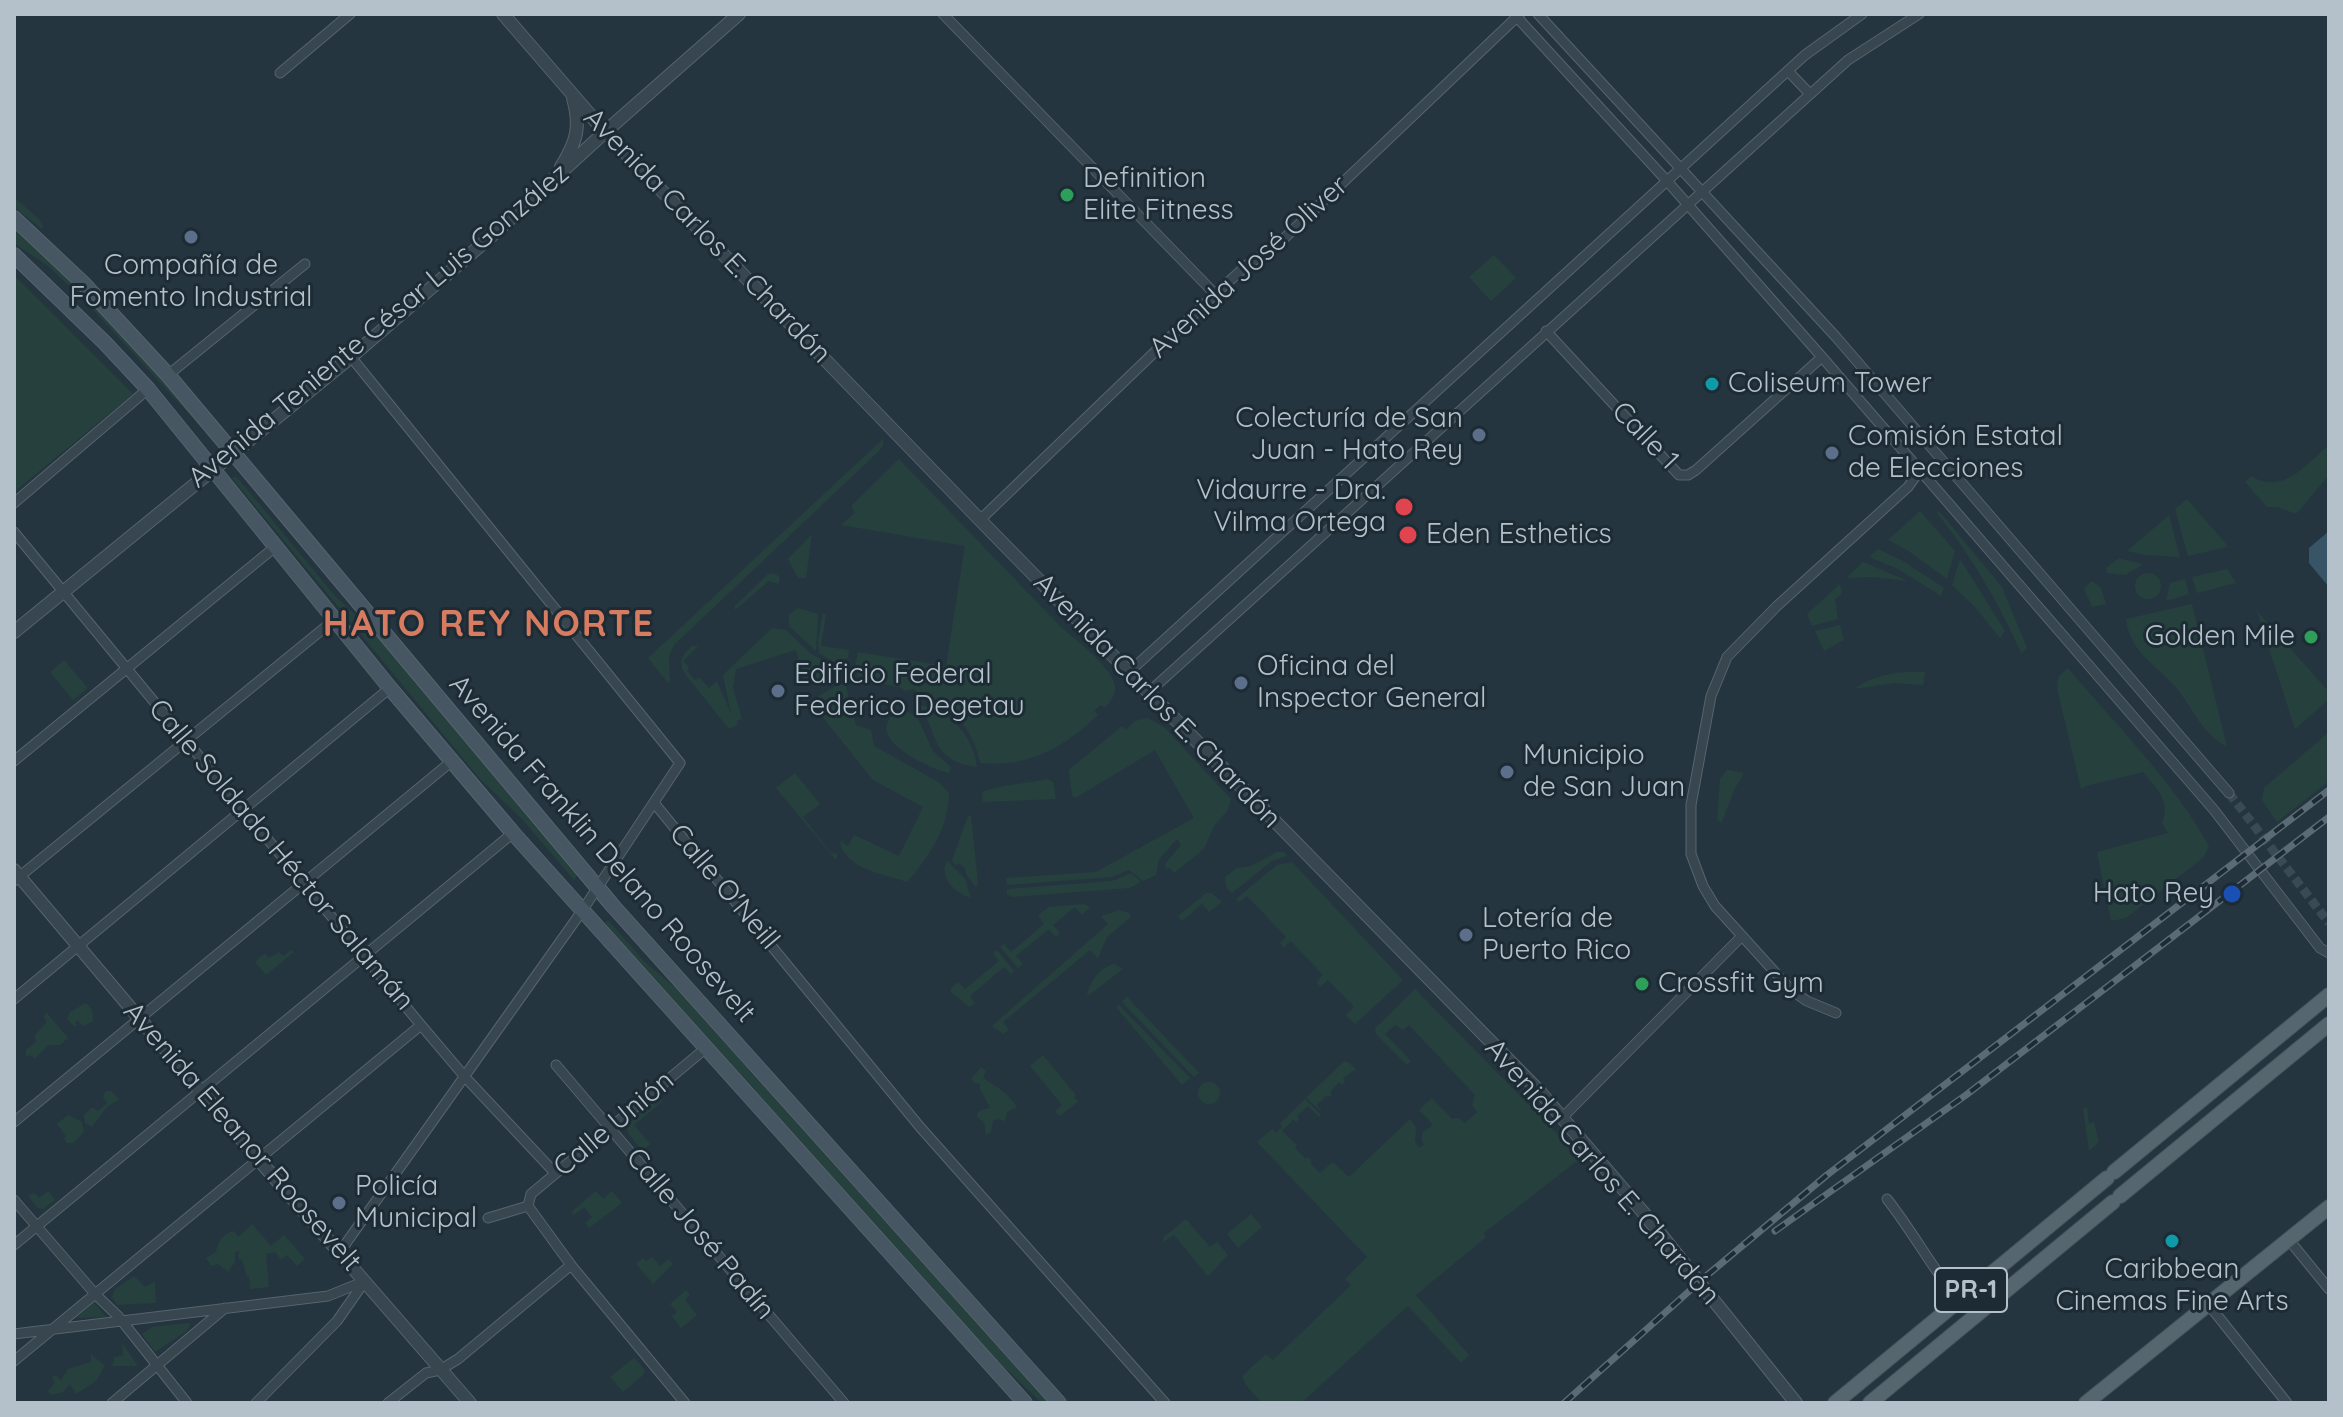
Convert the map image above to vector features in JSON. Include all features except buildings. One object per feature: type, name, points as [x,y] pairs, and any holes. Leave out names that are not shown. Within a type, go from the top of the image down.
[{"type":"main road","name":"Avenida Franklin Delano Roosevelt","points":[[14,218],[83,283],[168,375],[598,888],[1059,1403]]},
{"type":"main road","name":"Avenida Franklin Delano Roosevelt","points":[[14,255],[96,333],[148,389],[334,620],[513,833],[1025,1403]]},
{"type":"main road","name":"PR-1","points":[[1835,1403],[2329,995]]},
{"type":"main road","name":"PR-1","points":[[1870,1403],[2329,1024]]},
{"type":"main road","points":[[2086,1403],[2105,1396],[2209,1305],[2329,1207]]},
{"type":"street","points":[[280,73],[350,14]]},
{"type":"street","name":"Avenida Carlos E. Chardón","points":[[503,14],[605,132],[1562,1118],[1642,1211],[1796,1403]]},
{"type":"street","name":"Avenida Teniente César Luis González","points":[[14,632],[351,357],[739,14]]},
{"type":"street","points":[[943,14],[1215,294]]},
{"type":"street","points":[[1538,14],[1836,337],[2229,793]]},
{"type":"street","points":[[1129,672],[1252,556],[1788,71],[1862,14]]},
{"type":"street","points":[[1149,692],[1848,60],[1919,14]]},
{"type":"street","points":[[1517,15],[1920,470],[2214,810],[2320,948],[2329,953]]},
{"type":"street","name":"Avenida José Oliver","points":[[980,520],[1215,294],[1247,265],[1275,247],[1517,15]]},
{"type":"street","points":[[1788,71],[1810,94]]},
{"type":"street","points":[[552,180],[576,136],[579,119],[573,95]]},
{"type":"street","points":[[168,375],[305,264]]},
{"type":"street","name":"Calle 1","points":[[1546,331],[1679,475],[1688,475],[1696,470],[1822,357]]},
{"type":"street","name":"Calle O'Neill","points":[[351,357],[677,759],[679,768],[655,804],[920,1127],[1165,1403]]},
{"type":"street","points":[[14,503],[148,389]]},
{"type":"street","points":[[1836,1013],[1807,1001],[1791,990],[1715,906],[1703,886],[1691,854],[1691,805],[1716,682],[1727,657],[1783,600],[1908,487],[1920,470]]},
{"type":"street","name":"Calle Soldado Héctor Salamán","points":[[14,532],[421,1025],[555,1173]]},
{"type":"street","points":[[14,761],[275,547]]},
{"type":"street","points":[[16,876],[334,620]]},
{"type":"street","points":[[14,999],[390,688]]},
{"type":"street","points":[[14,1122],[452,761]]},
{"type":"street","points":[[339,1253],[655,804]]},
{"type":"street","points":[[14,1245],[513,833]]},
{"type":"street","name":"Avenida Eleanor Roosevelt","points":[[16,876],[470,1403]]},
{"type":"street","points":[[1562,1118],[1741,937]]},
{"type":"street","points":[[14,1361],[421,1025]]},
{"type":"street","name":"Calle Unión","points":[[528,1206],[531,1194],[706,1048]]},
{"type":"street","name":"Calle José Padín","points":[[556,1065],[844,1403]]},
{"type":"street","points":[[1887,1199],[1958,1300]]},
{"type":"street","points":[[14,1200],[121,1320],[187,1403]]},
{"type":"street","points":[[488,1218],[528,1206],[571,1265],[685,1403]]},
{"type":"street","points":[[2289,1240],[2329,1289]]},
{"type":"street","points":[[388,1403],[426,1373],[440,1370],[458,1359],[571,1265]]},
{"type":"street","points":[[14,1334],[328,1296],[365,1281]]},
{"type":"street","points":[[256,1403],[337,1321],[365,1281]]},
{"type":"street","points":[[2209,1305],[2287,1403]]},
{"type":"street","points":[[112,1403],[225,1308]]},
{"type":"green space","points":[[14,197],[39,219],[42,229],[14,207]]},
{"type":"green space","points":[[14,229],[119,331],[215,442],[84,300],[48,266],[14,243]]},
{"type":"green space","points":[[1494,255],[1516,278],[1491,301],[1469,277]]},
{"type":"green space","points":[[14,275],[133,394],[14,492]]},
{"type":"green space","points":[[883,439],[883,446],[878,452],[674,645],[669,656],[668,683],[648,658]]},
{"type":"green space","points":[[2329,445],[2329,475],[2296,514],[2267,507],[2245,482],[2251,476],[2263,481],[2284,480]]},
{"type":"green space","points":[[899,459],[1060,626],[1100,662],[1112,678],[1115,692],[1107,706],[1101,705],[1094,711],[1098,715],[1059,746],[1014,762],[980,763],[967,730],[944,705],[924,694],[919,696],[914,689],[904,691],[900,687],[860,680],[855,667],[858,652],[946,666],[965,546],[841,525],[855,513],[851,506]]},
{"type":"green space","points":[[236,476],[335,596],[374,632],[577,876],[574,880],[522,819],[480,779],[232,478]]},
{"type":"green space","points":[[2187,499],[2227,547],[2188,556],[2175,509]]},
{"type":"green space","points":[[1920,511],[1955,551],[1947,579],[1888,540]]},
{"type":"green space","points":[[1939,511],[2002,587],[2027,648],[2021,653],[1994,598],[1937,513]]},
{"type":"green space","points":[[2169,515],[2180,557],[2127,551]]},
{"type":"green space","points":[[812,534],[806,578],[798,578],[788,559]]},
{"type":"green space","points":[[1878,549],[1944,588],[1941,596],[1898,569],[1869,557]]},
{"type":"green space","points":[[2119,558],[2142,565],[2125,575],[2107,573],[2106,568]]},
{"type":"green space","points":[[1960,559],[2005,631],[2000,638],[1952,585]]},
{"type":"green space","points":[[1863,562],[1908,581],[1846,578]]},
{"type":"green space","points":[[2227,569],[2236,583],[2197,593],[2192,577]]},
{"type":"green space","points":[[774,573],[780,577],[779,584],[769,581],[735,610],[735,606],[768,574]]},
{"type":"green space","points":[[2148,573],[2157,577],[2161,586],[2157,595],[2148,599],[2139,595],[2135,586],[2139,577]]},
{"type":"green space","points":[[2185,579],[2189,594],[2166,601],[2170,583]]},
{"type":"green space","points":[[2092,581],[2101,588],[2106,604],[2092,607],[2084,588]]},
{"type":"green space","points":[[1840,584],[1842,594],[1835,599],[1838,619],[1812,626],[1807,614]]},
{"type":"green space","points":[[2192,604],[2227,747],[2204,728],[2178,690],[2139,650],[2126,619]]},
{"type":"green space","points":[[798,608],[818,614],[816,651],[789,626],[789,614]]},
{"type":"green space","points":[[2257,611],[2329,692],[2329,699],[2295,729]]},
{"type":"green space","points":[[823,613],[826,614],[821,646],[849,650],[848,658],[842,660],[840,666],[819,653]]},
{"type":"green space","points":[[1840,625],[1844,640],[1824,651],[1815,631]]},
{"type":"green space","points":[[772,628],[786,630],[810,653],[831,665],[819,679],[805,683],[796,650],[736,669],[733,687],[742,719],[729,729],[685,674],[682,658],[692,646],[698,646],[683,661],[689,667],[687,671],[695,680],[700,678],[709,688],[717,681],[731,714],[723,675]]},
{"type":"green space","points":[[64,660],[88,688],[73,700],[50,672]]},
{"type":"green space","points":[[2068,668],[2161,776],[2209,846],[2204,857],[2126,918],[2111,921],[2097,852],[2168,833],[2162,823],[2164,801],[2143,772],[2081,789],[2057,688],[2058,677]]},
{"type":"green space","points":[[1925,672],[1923,685],[1894,683],[1854,689],[1888,674]]},
{"type":"green space","points":[[845,684],[856,725],[871,730],[874,746],[940,783],[949,793],[942,830],[907,882],[857,864],[843,850],[840,841],[848,846],[854,835],[899,856],[923,807],[873,780],[813,705],[811,701],[837,685]]},
{"type":"green space","points":[[913,705],[936,710],[956,724],[970,744],[977,767],[948,756],[935,739],[928,720]]},
{"type":"green space","points":[[906,711],[917,717],[933,751],[951,767],[949,773],[910,756],[892,741],[888,722],[894,715]]},
{"type":"green space","points":[[1147,718],[1164,727],[1231,799],[1204,849],[1174,873],[1170,868],[1166,869],[1165,864],[1181,845],[1177,839],[1159,859],[1156,875],[1143,881],[1129,870],[1112,877],[1007,885],[1006,878],[1096,872],[1194,818],[1155,750],[1075,798],[1072,795],[1069,770],[1122,726],[1126,730],[1135,721]]},
{"type":"green space","points":[[2329,732],[2329,781],[2277,822],[2262,800],[2264,788]]},
{"type":"green space","points":[[1727,770],[1744,773],[1722,822],[1717,820],[1720,779]]},
{"type":"green space","points":[[795,773],[820,804],[803,817],[831,853],[838,854],[836,860],[776,788]]},
{"type":"green space","points":[[1047,779],[1053,782],[1056,799],[983,802],[982,792],[987,790]]},
{"type":"green space","points":[[971,815],[976,888],[965,868],[952,860]]},
{"type":"green space","points":[[1277,852],[1284,852],[1287,856],[1272,861],[1232,893],[1226,887],[1225,877],[1237,868],[1251,866]]},
{"type":"green space","points":[[947,861],[965,879],[971,898],[959,892],[946,878]]},
{"type":"green space","points":[[1292,862],[1403,980],[1355,1024],[1346,1015],[1354,1007],[1328,980],[1320,987],[1316,982],[1323,975],[1291,941],[1283,948],[1280,943],[1286,937],[1247,896],[1239,902],[1236,899],[1277,865]]},
{"type":"green space","points":[[1131,873],[1141,882],[1129,888],[1012,897],[1007,894],[1007,889],[1112,881]]},
{"type":"green space","points":[[1206,893],[1211,893],[1222,902],[1209,912],[1202,904],[1182,921],[1178,916]]},
{"type":"green space","points":[[1085,904],[1090,907],[1082,915],[1075,907],[1053,925],[1060,933],[1056,937],[1049,929],[1016,956],[1023,964],[1018,968],[1000,947],[1004,944],[1011,952],[1044,924],[1038,915],[1049,907]]},
{"type":"green space","points":[[1119,910],[1129,913],[1131,917],[1107,937],[1097,958],[1090,950],[1003,1022],[1009,1030],[1003,1034],[992,1026],[1108,924],[1101,916]]},
{"type":"green space","points":[[608,920],[644,961],[687,998],[1050,1403],[1042,1403],[990,1354],[605,923]]},
{"type":"green space","points":[[291,950],[294,952],[266,975],[255,962],[265,953],[269,958],[279,952],[283,956]]},
{"type":"green space","points":[[997,950],[1014,971],[1011,974],[1004,967],[970,996],[975,1003],[969,1007],[951,992],[951,988],[958,982],[965,989],[999,961],[993,953]]},
{"type":"green space","points":[[1114,964],[1123,969],[1088,996],[1096,975]]},
{"type":"green space","points":[[1415,989],[1581,1158],[1484,1233],[1486,1237],[1416,1295],[1469,1355],[1461,1363],[1408,1306],[1301,1403],[1262,1403],[1242,1376],[1266,1354],[1273,1360],[1351,1285],[1345,1279],[1367,1257],[1257,1142],[1272,1129],[1276,1133],[1282,1127],[1280,1123],[1305,1099],[1321,1115],[1319,1117],[1308,1106],[1297,1116],[1299,1119],[1296,1122],[1293,1120],[1282,1131],[1320,1173],[1333,1162],[1349,1177],[1410,1119],[1416,1127],[1415,1141],[1419,1148],[1424,1145],[1421,1139],[1423,1132],[1433,1125],[1419,1110],[1432,1098],[1452,1119],[1458,1118],[1465,1123],[1477,1112],[1472,1105],[1475,1095],[1409,1025],[1403,1030],[1395,1025],[1385,1034],[1411,1061],[1407,1065],[1376,1034],[1375,1028]]},
{"type":"green space","points":[[1127,997],[1199,1073],[1194,1077],[1122,1002]]},
{"type":"green space","points":[[86,1003],[92,1010],[93,1021],[83,1026],[78,1021],[74,1026],[67,1019],[70,1012]]},
{"type":"green space","points":[[1119,1005],[1190,1078],[1182,1085],[1116,1007]]},
{"type":"green space","points":[[46,1012],[68,1038],[60,1045],[48,1045],[35,1059],[30,1055],[26,1057],[26,1050],[37,1041],[34,1036],[47,1022],[44,1017]]},
{"type":"green space","points":[[1043,1055],[1076,1095],[1074,1097],[1078,1102],[1060,1116],[1055,1111],[1062,1105],[1030,1066]]},
{"type":"green space","points":[[1344,1061],[1356,1069],[1343,1078],[1345,1082],[1342,1085],[1339,1082],[1330,1092],[1332,1095],[1327,1095],[1317,1105],[1323,1113],[1306,1098]]},
{"type":"green space","points":[[981,1067],[986,1071],[983,1078],[1006,1094],[1017,1107],[1007,1112],[1005,1121],[993,1121],[991,1132],[986,1135],[984,1122],[977,1114],[990,1108],[980,1083],[976,1084],[971,1079]]},
{"type":"green space","points":[[1209,1082],[1220,1093],[1209,1104],[1198,1093]]},
{"type":"green space","points":[[106,1091],[112,1091],[119,1099],[106,1108],[92,1127],[85,1123],[84,1115],[92,1107],[98,1111],[107,1103],[103,1097]]},
{"type":"green space","points":[[658,1096],[663,1101],[634,1125],[650,1144],[642,1151],[628,1133],[627,1125]]},
{"type":"green space","points":[[2087,1107],[2089,1124],[2094,1122],[2099,1142],[2089,1151],[2083,1108]]},
{"type":"green space","points":[[68,1115],[82,1122],[84,1132],[73,1143],[67,1143],[57,1124]]},
{"type":"green space","points":[[48,1191],[55,1200],[43,1209],[38,1208],[28,1196],[34,1193],[39,1198]]},
{"type":"green space","points":[[596,1191],[603,1199],[612,1191],[622,1203],[589,1228],[585,1223],[592,1217],[584,1207],[574,1215],[571,1212]]},
{"type":"green space","points":[[1251,1214],[1262,1227],[1238,1248],[1227,1234]]},
{"type":"green space","points":[[1186,1219],[1210,1247],[1217,1242],[1228,1255],[1208,1276],[1174,1235],[1163,1242],[1164,1237]]},
{"type":"green space","points":[[252,1224],[271,1246],[284,1235],[305,1259],[297,1266],[287,1255],[281,1260],[275,1252],[266,1254],[269,1287],[250,1289],[249,1276],[242,1259],[239,1260],[239,1251],[235,1252],[235,1262],[228,1272],[218,1264],[211,1266],[206,1258],[216,1252],[224,1236],[234,1231],[238,1237]]},
{"type":"green space","points":[[652,1257],[660,1266],[669,1259],[673,1264],[653,1284],[636,1264],[643,1258],[646,1261]]},
{"type":"green space","points":[[134,1276],[145,1287],[155,1282],[156,1303],[117,1305],[112,1297],[115,1289]]},
{"type":"green space","points":[[686,1290],[690,1295],[685,1300],[697,1315],[681,1328],[672,1316],[677,1312],[670,1304]]},
{"type":"green space","points":[[93,1303],[106,1317],[76,1318]]},
{"type":"green space","points":[[190,1323],[188,1330],[155,1352],[142,1334],[152,1327]]},
{"type":"green space","points":[[122,1343],[138,1366],[111,1366],[114,1357],[123,1355]]},
{"type":"green space","points":[[91,1354],[105,1366],[96,1381],[76,1394],[70,1384],[63,1392],[52,1395],[48,1391],[55,1383],[52,1377],[55,1375],[61,1380],[68,1369],[91,1362]]},
{"type":"green space","points":[[634,1358],[645,1370],[623,1392],[610,1377]]},
{"type":"water","points":[[2329,531],[2329,587],[2309,563],[2309,548]]},
{"type":"tunnel","points":[[2229,793],[2329,923]]},
{"type":"railway","points":[[1564,1403],[1705,1277],[1827,1175],[2329,790]]},
{"type":"railway","points":[[1775,1231],[1966,1095],[2329,817]]},
{"type":"place","name":"Definition Elite Fitness","points":[[1067,195]]},
{"type":"place","name":"Compañía de Fomento Industrial","points":[[191,237]]},
{"type":"place","name":"Coliseum Tower","points":[[1712,384]]},
{"type":"place","name":"Colecturía de San Juan - Hato Rey","points":[[1479,435]]},
{"type":"place","name":"Comisión Estatal de Elecciones","points":[[1832,453]]},
{"type":"place","name":"Vidaurre - Dra. Vilma Ortega","points":[[1404,507]]},
{"type":"place","name":"Eden Esthetics","points":[[1408,535]]},
{"type":"place","name":"Golden Mile","points":[[2311,637]]},
{"type":"place","name":"Oficina del Inspector General","points":[[1241,683]]},
{"type":"place","name":"Edificio Federal Federico Degetau","points":[[778,691]]},
{"type":"place","name":"Municipio de San Juan","points":[[1507,772]]},
{"type":"place","name":"Hato Rey","points":[[2232,894]]},
{"type":"place","name":"Lotería de Puerto Rico","points":[[1466,935]]},
{"type":"place","name":"Crossfit Gym","points":[[1642,984]]},
{"type":"place","name":"Policía Municipal","points":[[339,1203]]},
{"type":"place","name":"Caribbean Cinemas Fine Arts","points":[[2172,1241]]},
{"type":"district","name":"HATO REY NORTE","points":[[489,625]]}]
